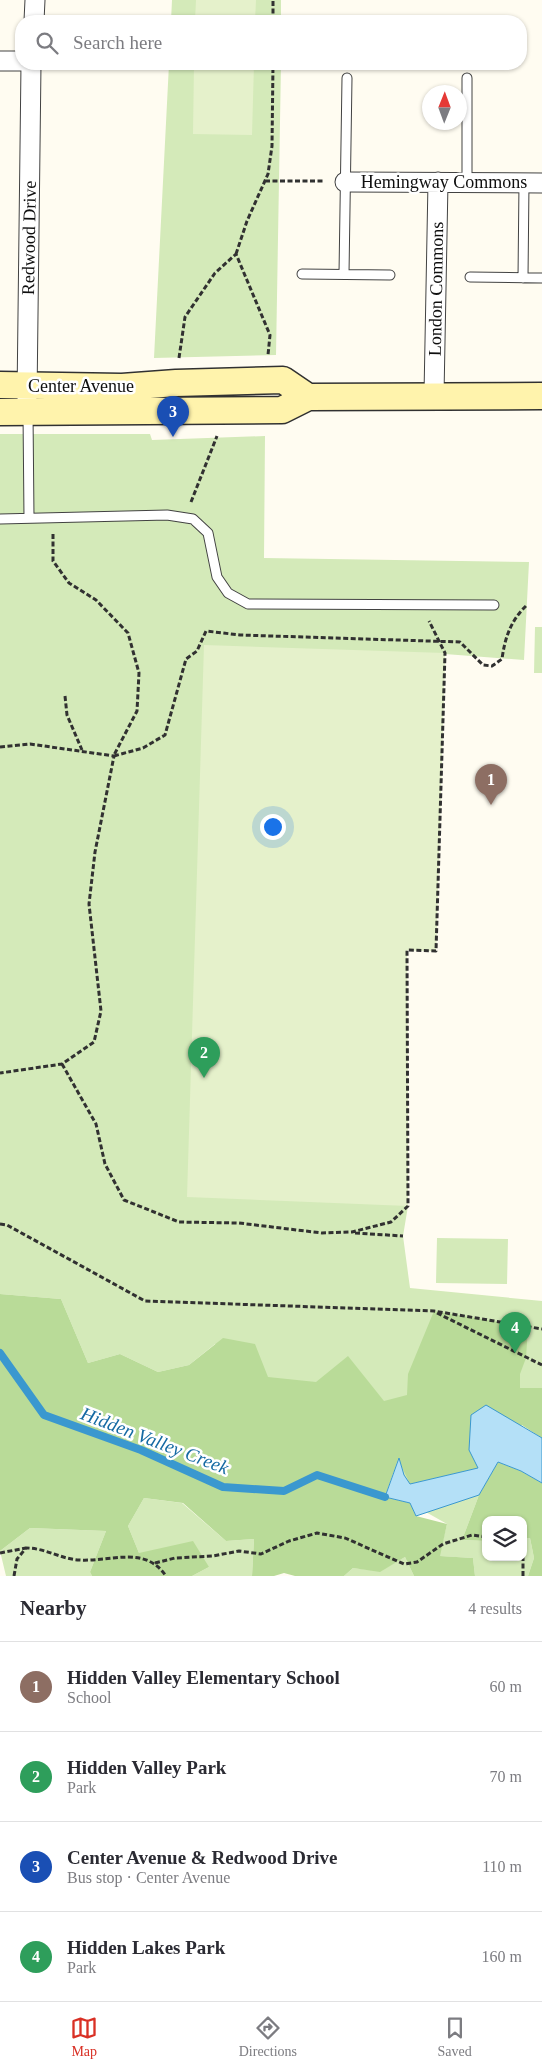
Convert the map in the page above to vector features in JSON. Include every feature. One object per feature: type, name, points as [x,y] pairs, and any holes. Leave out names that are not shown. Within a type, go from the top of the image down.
[{"type":"street","points":[[34,15],[35,0]]},
{"type":"street","points":[[0,61],[15,60]]},
{"type":"street","name":"Redwood Drive","points":[[28,412],[26,386],[32,70]]},
{"type":"street","name":"Hemingway Commons","points":[[345,182],[533,183]]},
{"type":"street","name":"London Commons","points":[[434,395],[438,182]]},
{"type":"street","name":"Center Avenue","points":[[0,385],[122,387],[176,383],[283,380],[308,397]]},
{"type":"street","name":"Center Avenue","points":[[0,412],[226,412],[282,410],[308,397],[542,396]]},
{"type":"lane","points":[[344,274],[347,78]]},
{"type":"lane","points":[[466,182],[467,78]]},
{"type":"lane","points":[[523,278],[533,183]]},
{"type":"lane","points":[[302,274],[390,275]]},
{"type":"lane","points":[[470,277],[542,278]]},
{"type":"lane","points":[[28,412],[29,518]]},
{"type":"lane","points":[[0,519],[167,515],[193,519],[208,533],[217,577],[228,593],[248,604],[494,605]]},
{"type":"path","points":[[273,0],[273,15]]},
{"type":"path","points":[[176,383],[185,317],[215,273],[236,254],[247,221],[268,174],[272,146],[273,70]]},
{"type":"path","points":[[265,181],[345,182]]},
{"type":"path","points":[[236,254],[270,335],[266,381]]},
{"type":"path","points":[[185,518],[226,412]]},
{"type":"path","points":[[0,1073],[62,1064],[94,1042],[101,1011],[89,904],[95,852],[114,756],[136,711],[139,673],[128,633],[96,600],[69,583],[53,561],[53,528],[29,518]]},
{"type":"path","points":[[352,1232],[392,1222],[408,1206],[407,950],[436,951],[445,653],[437,640],[422,605]]},
{"type":"path","points":[[0,747],[30,744],[114,756],[143,748],[165,735],[186,659],[197,651],[206,631],[240,635],[460,642],[483,665],[492,666],[502,659],[504,643],[514,618],[527,605]]},
{"type":"path","points":[[65,696],[67,715],[82,750]]},
{"type":"path","points":[[62,1064],[96,1124],[105,1164],[124,1200],[179,1222],[239,1223],[322,1233],[352,1232],[403,1236]]},
{"type":"path","points":[[0,1224],[7,1225],[145,1301],[434,1311],[542,1329]]},
{"type":"path","points":[[434,1311],[542,1365]]},
{"type":"path","points":[[155,1563],[175,1558],[213,1556],[239,1551],[261,1554],[289,1541],[317,1533],[345,1538],[404,1564],[417,1562],[443,1544],[472,1535],[482,1536]]},
{"type":"path","points":[[14,1576],[18,1559],[26,1548]]},
{"type":"path","points":[[0,1553],[26,1548],[38,1548],[78,1560],[140,1557],[155,1563],[166,1576]]},
{"type":"path","points":[[523,1561],[523,1576]]},
{"type":"green space","points":[[172,0],[281,0],[281,15],[171,15]]},
{"type":"green space","points":[[196,0],[256,0],[255,15],[195,15]]},
{"type":"green space","points":[[169,70],[281,70],[276,355],[154,358]]},
{"type":"green space","points":[[194,70],[254,70],[252,135],[193,134]]},
{"type":"green space","points":[[0,434],[150,434],[152,440],[265,436],[264,558],[529,562],[524,660],[445,654],[436,951],[407,950],[408,1206],[403,1236],[410,1288],[542,1301],[542,1438],[522,1425],[410,1484],[215,1344],[189,1365],[158,1372],[120,1354],[88,1363],[61,1299],[0,1294]]},
{"type":"green space","points":[[535,627],[542,627],[542,673],[534,673]]},
{"type":"green space","points":[[204,645],[445,653],[436,951],[407,950],[408,1206],[187,1197]]},
{"type":"green space","points":[[437,1238],[508,1239],[507,1284],[436,1283]]},
{"type":"green space","points":[[0,1294],[61,1299],[88,1363],[120,1354],[158,1372],[189,1365],[223,1338],[255,1344],[268,1377],[316,1382],[348,1356],[384,1401],[407,1395],[408,1374],[434,1311],[528,1327],[526,1358],[520,1374],[520,1388],[542,1388],[542,1438],[522,1425],[479,1468],[410,1484],[398,1459],[385,1497],[410,1503],[416,1516],[447,1524],[440,1556],[473,1558],[475,1576],[414,1576],[405,1557],[380,1572],[353,1568],[344,1576],[295,1576],[284,1573],[274,1576],[252,1576],[254,1539],[226,1541],[183,1503],[144,1498],[128,1526],[139,1553],[193,1541],[209,1567],[192,1576],[92,1576],[90,1572],[106,1531],[30,1528],[0,1551]]},
{"type":"green space","points":[[498,1462],[521,1471],[542,1483],[542,1576],[528,1576],[534,1558],[530,1538],[527,1538],[527,1516],[482,1516],[482,1541],[462,1540],[479,1495]]},
{"type":"green space","points":[[479,1495],[462,1540],[482,1541],[482,1561],[527,1561],[527,1538],[530,1538],[534,1558],[528,1576],[475,1576],[473,1558],[439,1556],[447,1524],[410,1503]]},
{"type":"green space","points":[[144,1498],[182,1503],[226,1541],[254,1539],[252,1576],[192,1576],[209,1567],[139,1553],[128,1526]]},
{"type":"green space","points":[[30,1528],[106,1531],[90,1572],[92,1576],[6,1576],[0,1551]]},
{"type":"green space","points":[[405,1557],[414,1576],[344,1576],[353,1568],[380,1571]]},
{"type":"water","points":[[486,1405],[542,1438],[542,1483],[521,1471],[498,1462],[479,1495],[416,1516],[410,1503],[385,1497],[399,1458],[404,1475],[410,1484],[478,1468],[469,1450],[471,1415]]},
{"type":"waterway","name":"Hidden Valley Creek","points":[[0,1353],[44,1415],[141,1450],[223,1487],[284,1491],[317,1475],[385,1497]]},
{"type":"place","name":"Center Avenue & Redwood Drive","points":[[173,437]]},
{"type":"place","name":"Hidden Valley Elementary School","points":[[491,805]]},
{"type":"place","name":"Hidden Valley Park","points":[[204,1078]]},
{"type":"place","name":"Hidden Lakes Park","points":[[515,1353]]}]
